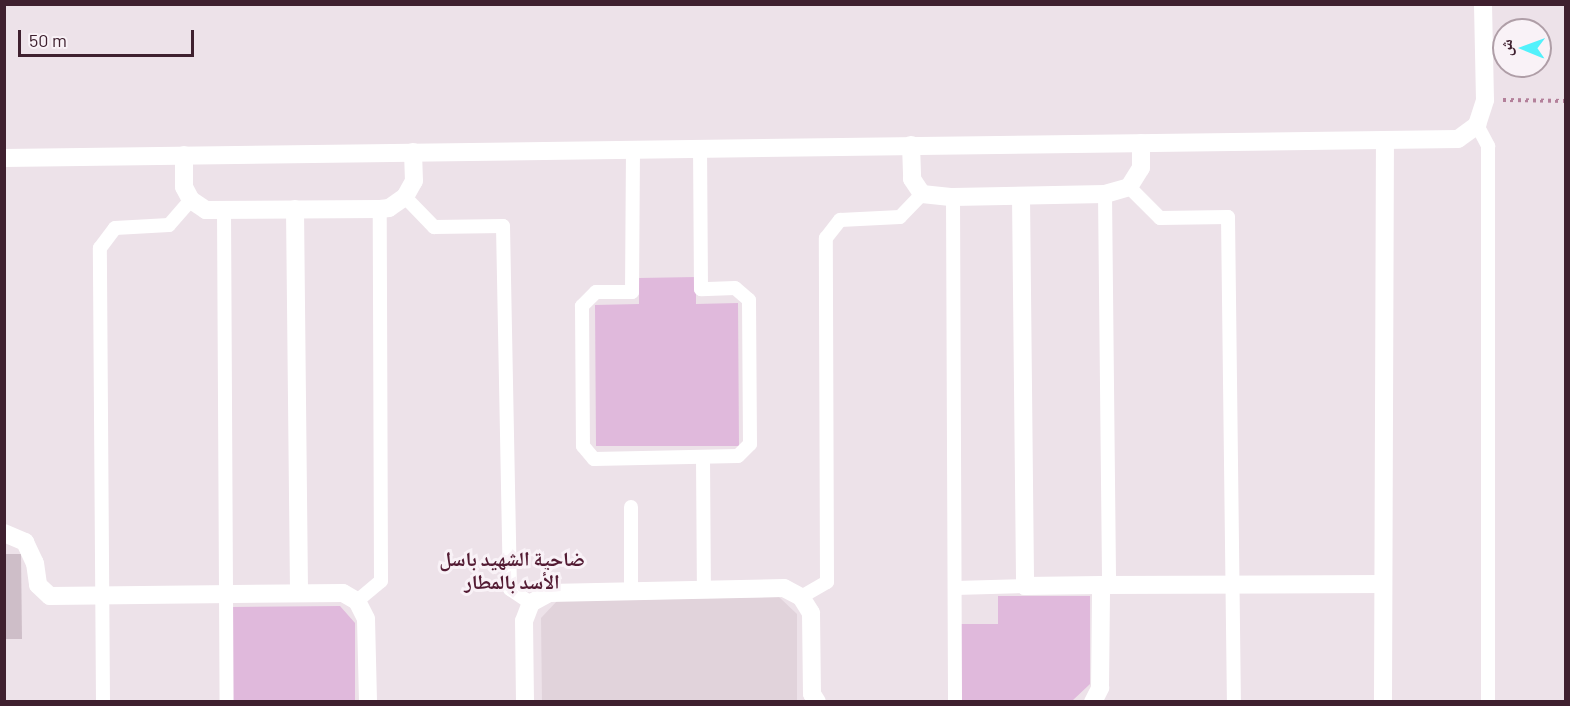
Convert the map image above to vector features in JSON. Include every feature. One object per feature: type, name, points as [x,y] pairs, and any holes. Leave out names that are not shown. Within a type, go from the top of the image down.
[{"type":"street","points":[[4,158],[1458,139],[1477,125],[1485,100],[1483,4]]},
{"type":"street","points":[[1383,702],[1385,141]]},
{"type":"street","points":[[911,145],[912,179],[921,194],[953,197],[1106,194],[1129,187],[1141,168],[1141,143]]},
{"type":"street","points":[[184,155],[184,187],[191,200],[206,210],[389,208],[405,197],[414,181],[413,152]]},
{"type":"street","points":[[1021,196],[1024,586],[1383,584]]},
{"type":"street","points":[[295,209],[299,592]]},
{"type":"street","points":[[4,533],[25,542],[35,563],[38,585],[50,596],[343,593],[357,601],[366,619],[368,702]]},
{"type":"street","points":[[1093,702],[1100,688],[1105,585]]},
{"type":"street","points":[[525,702],[524,621],[531,603],[549,593],[784,588],[801,597],[811,613],[812,694],[817,702]]},
{"type":"lane","points":[[1477,125],[1488,146],[1488,702]]},
{"type":"lane","points":[[633,149],[632,292],[596,292],[582,306],[583,446],[594,459],[738,456],[750,444],[749,300],[735,288],[701,289],[700,148]]},
{"type":"lane","points":[[1129,187],[1160,218],[1228,217],[1234,702]]},
{"type":"lane","points":[[801,597],[827,582],[826,238],[840,220],[900,217],[921,194]]},
{"type":"lane","points":[[1105,585],[1106,194]]},
{"type":"lane","points":[[405,197],[434,227],[503,226],[510,589],[531,603]]},
{"type":"lane","points":[[953,197],[955,702]]},
{"type":"lane","points":[[103,702],[100,248],[115,228],[169,225],[191,200]]},
{"type":"lane","points":[[357,601],[381,581],[380,208]]},
{"type":"lane","points":[[224,210],[227,702]]},
{"type":"lane","points":[[703,457],[704,590]]},
{"type":"lane","points":[[631,507],[631,591]]},
{"type":"lane","points":[[955,588],[1024,586]]},
{"type":"path","points":[[1485,100],[1566,100]]},
{"type":"shaded area","points":[[696,277],[696,304],[738,303],[739,446],[596,446],[595,305],[639,304],[639,278]]},
{"type":"shaded area","points":[[998,596],[1090,596],[1090,684],[1072,701],[960,702],[960,624],[998,624]]},
{"type":"shaded area","points":[[779,597],[797,614],[797,701],[542,701],[541,618],[557,601]]},
{"type":"shaded area","points":[[340,606],[355,623],[355,701],[232,701],[232,607]]},
{"type":"building","points":[[4,554],[21,554],[22,639],[4,639]]},
{"type":"district","name":"ضاحية الشهيد باسل الأسد بالمطار","points":[[512,570]]}]
